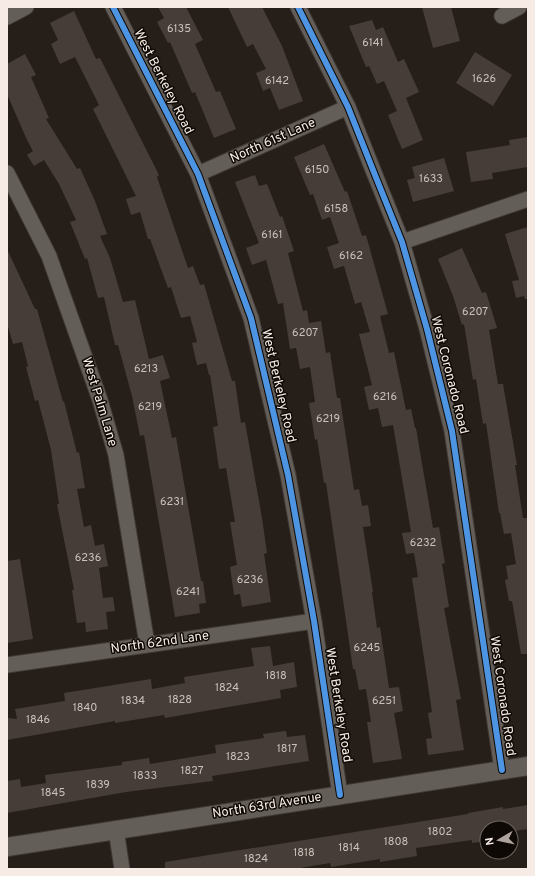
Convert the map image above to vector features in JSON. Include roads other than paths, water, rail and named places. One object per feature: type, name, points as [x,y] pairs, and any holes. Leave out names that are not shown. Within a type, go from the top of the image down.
[{"type":"street","points":[[7,17],[26,7]]},
{"type":"street","name":"West Berkeley Road","points":[[113,7],[198,174],[251,318],[288,475],[314,621],[340,795]]},
{"type":"street","name":"West Coronado Road","points":[[298,7],[348,107],[402,242],[427,328],[452,432],[502,770]]},
{"type":"street","points":[[502,16],[519,7]]},
{"type":"street","name":"North 61st Lane","points":[[198,174],[348,107]]},
{"type":"street","name":"West Palm Lane","points":[[7,173],[49,256],[102,407],[116,455],[147,644]]},
{"type":"street","points":[[402,242],[528,199]]},
{"type":"street","name":"North 62nd Lane","points":[[7,665],[314,621]]},
{"type":"street","name":"North 63rd Avenue","points":[[7,847],[528,766]]},
{"type":"street","points":[[116,829],[122,869]]}]
